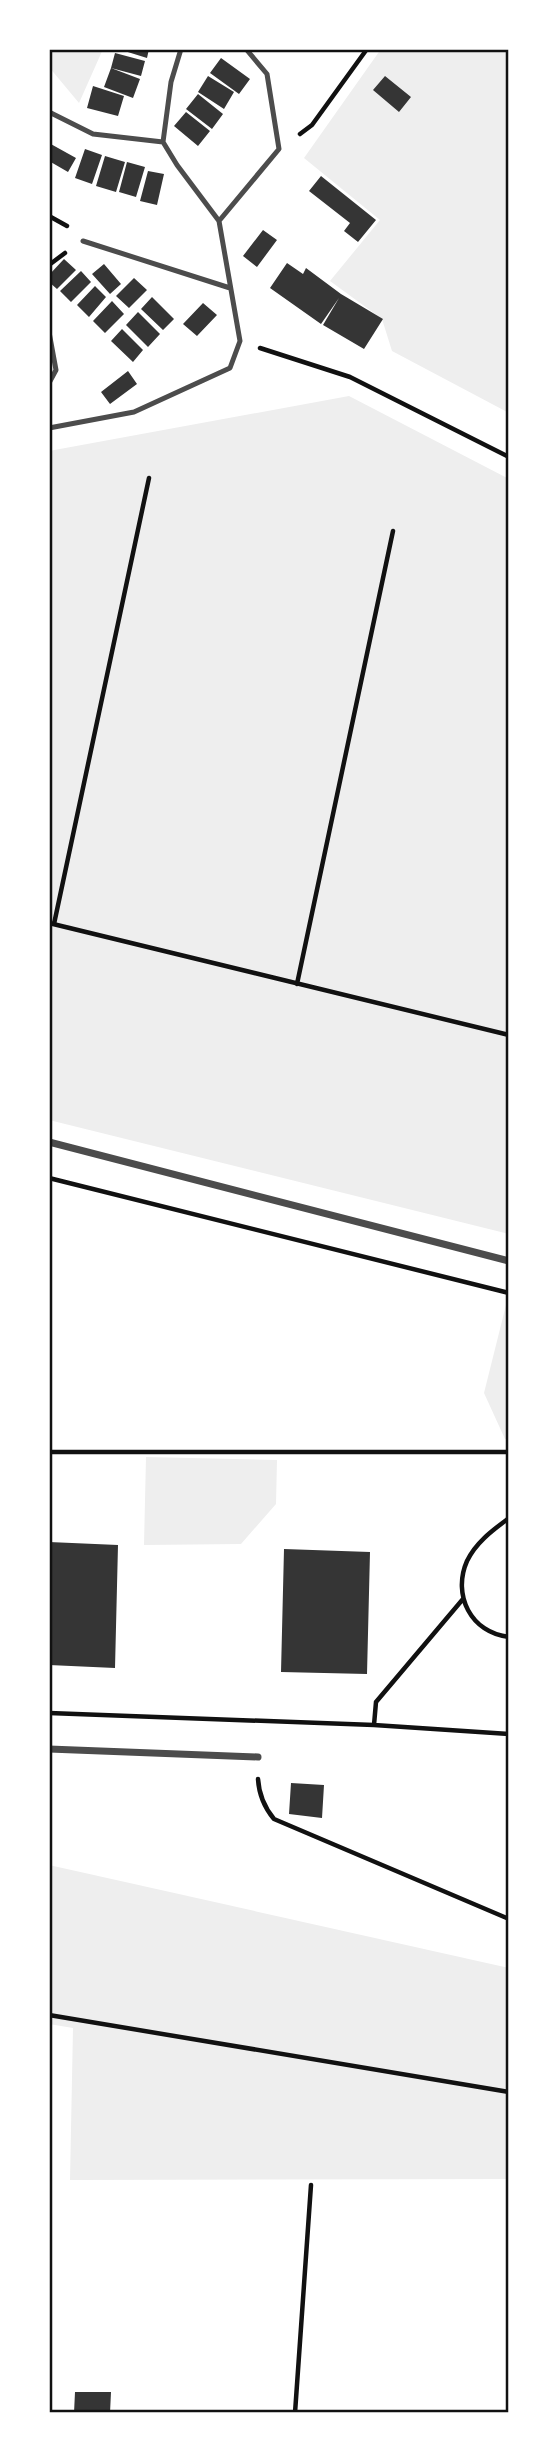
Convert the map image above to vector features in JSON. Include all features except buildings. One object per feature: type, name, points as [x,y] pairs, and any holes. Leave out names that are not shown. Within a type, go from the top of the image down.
[{"type":"street","points":[[49,1142],[509,1261]]},
{"type":"street","points":[[49,1749],[258,1756]]},
{"type":"lane","points":[[49,428],[134,412],[230,368],[240,341],[219,221],[163,142],[170,82],[181,49]]},
{"type":"lane","points":[[219,221],[279,149],[267,74],[246,49]]},
{"type":"lane","points":[[49,112],[93,134],[163,142]]},
{"type":"lane","points":[[83,241],[230,288]]},
{"type":"lane","points":[[49,331],[56,370],[49,383]]},
{"type":"path","points":[[279,149],[312,125],[367,49]]},
{"type":"path","points":[[240,341],[350,377],[509,457]]},
{"type":"path","points":[[149,478],[51,923],[509,1035]]},
{"type":"path","points":[[297,984],[393,531]]},
{"type":"path","points":[[49,1178],[509,1293]]},
{"type":"path","points":[[51,1453],[509,1452]]},
{"type":"path","points":[[509,1518],[490,1532],[474,1550],[463,1576],[463,1598],[472,1618],[494,1635],[509,1637]]},
{"type":"path","points":[[374,1725],[376,1702],[463,1598]]},
{"type":"path","points":[[49,1713],[374,1725],[509,1734]]},
{"type":"path","points":[[260,1721],[259,1790],[265,1808],[274,1819],[509,1919]]},
{"type":"path","points":[[49,2015],[509,2092]]},
{"type":"path","points":[[295,2413],[311,2185]]},
{"type":"shaded area","points":[[49,49],[103,49],[79,103],[49,67]]},
{"type":"shaded area","points":[[381,49],[509,49],[509,413],[392,351],[382,319],[330,281],[380,220],[304,158]]},
{"type":"shaded area","points":[[349,396],[509,479],[509,1234],[49,1120],[49,451]]},
{"type":"shaded area","points":[[506,1305],[509,1306],[509,1439],[505,1439],[484,1393]]},
{"type":"shaded area","points":[[146,1457],[277,1460],[276,1504],[241,1544],[144,1545]]},
{"type":"shaded area","points":[[49,1865],[509,1968],[509,2179],[70,2180],[73,2028],[49,2024]]}]
